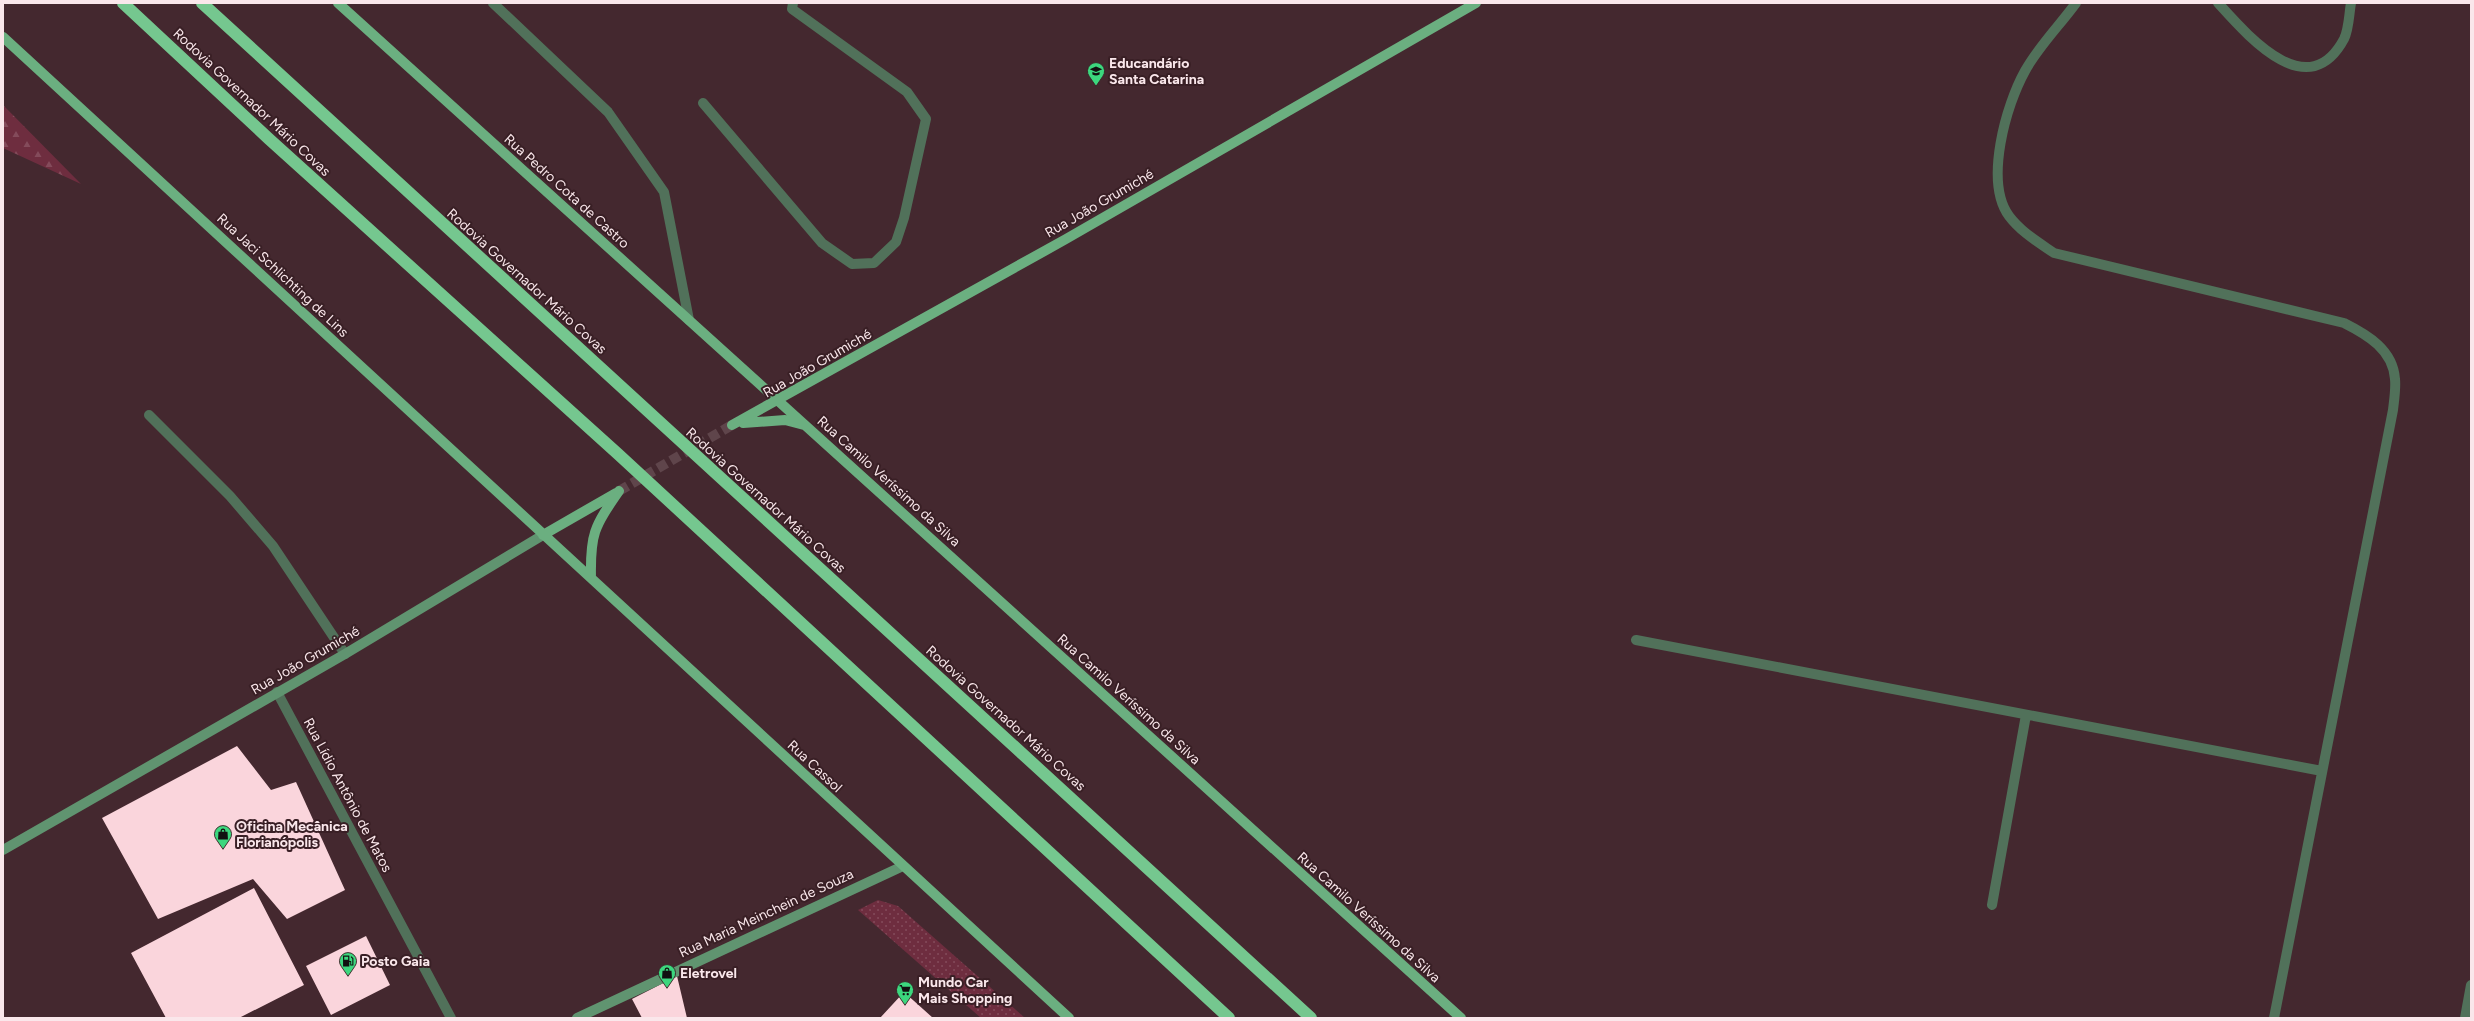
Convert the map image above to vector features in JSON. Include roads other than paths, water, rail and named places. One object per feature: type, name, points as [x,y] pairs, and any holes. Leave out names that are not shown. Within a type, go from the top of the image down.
[{"type":"highway","name":"Rodovia Governador Mário Covas","points":[[123,3],[274,144],[618,454],[1229,1018]]},
{"type":"highway","name":"Rodovia Governador Mário Covas","points":[[202,3],[1311,1018]]},
{"type":"main road","name":"Rua Pedro Cota de Castro","points":[[338,3],[778,400]]},
{"type":"main road","name":"Rua João Grumiché","points":[[806,426],[785,420],[733,425],[1066,239],[1476,3]]},
{"type":"main road","name":"Rua Jaci Schlichting de Lins","points":[[3,37],[543,535]]},
{"type":"main road","name":"Rua Camilo Veríssimo da Silva","points":[[778,400],[1461,1018]]},
{"type":"main road","name":"Rua João Grumiché","points":[[3,850],[345,654],[619,491],[601,516],[593,534],[591,578]]},
{"type":"main road","name":"Rua Cassol","points":[[543,535],[1069,1018]]},
{"type":"main road","name":"Rua Maria Meinchein de Souza","points":[[578,1018],[710,954],[903,866]]},
{"type":"street","points":[[493,3],[608,112],[664,192],[689,320]]},
{"type":"street","points":[[703,103],[822,243],[852,264],[874,263],[896,242],[904,218],[926,119],[907,92],[792,9],[793,3]]},
{"type":"street","points":[[2076,3],[2025,71],[2008,115],[1996,166],[2000,197],[2009,216],[2026,234],[2054,253],[2344,322],[2363,333],[2386,351],[2396,379],[2393,410],[2274,1018]]},
{"type":"street","points":[[2218,3],[2267,52],[2291,64],[2312,68],[2329,59],[2344,38],[2351,3]]},
{"type":"street","points":[[149,415],[230,496],[273,546],[345,654]]},
{"type":"street","points":[[1636,640],[2322,771]]},
{"type":"street","name":"Rua Lídio Antônio de Matos","points":[[277,692],[450,1018]]},
{"type":"street","points":[[1992,905],[2026,715]]},
{"type":"street","points":[[2465,1018],[2471,985]]},
{"type":"tunnel","points":[[619,491],[732,425]]},
{"type":"place","name":"Educandário Santa Catarina","points":[[1096,86]]},
{"type":"place","name":"Oficina Mecânica Florianópolis","points":[[223,849]]},
{"type":"place","name":"Posto Gaia","points":[[348,976]]},
{"type":"place","name":"Eletrovel","points":[[667,988]]},
{"type":"place","name":"Mundo Car Mais Shopping","points":[[905,1005]]}]
